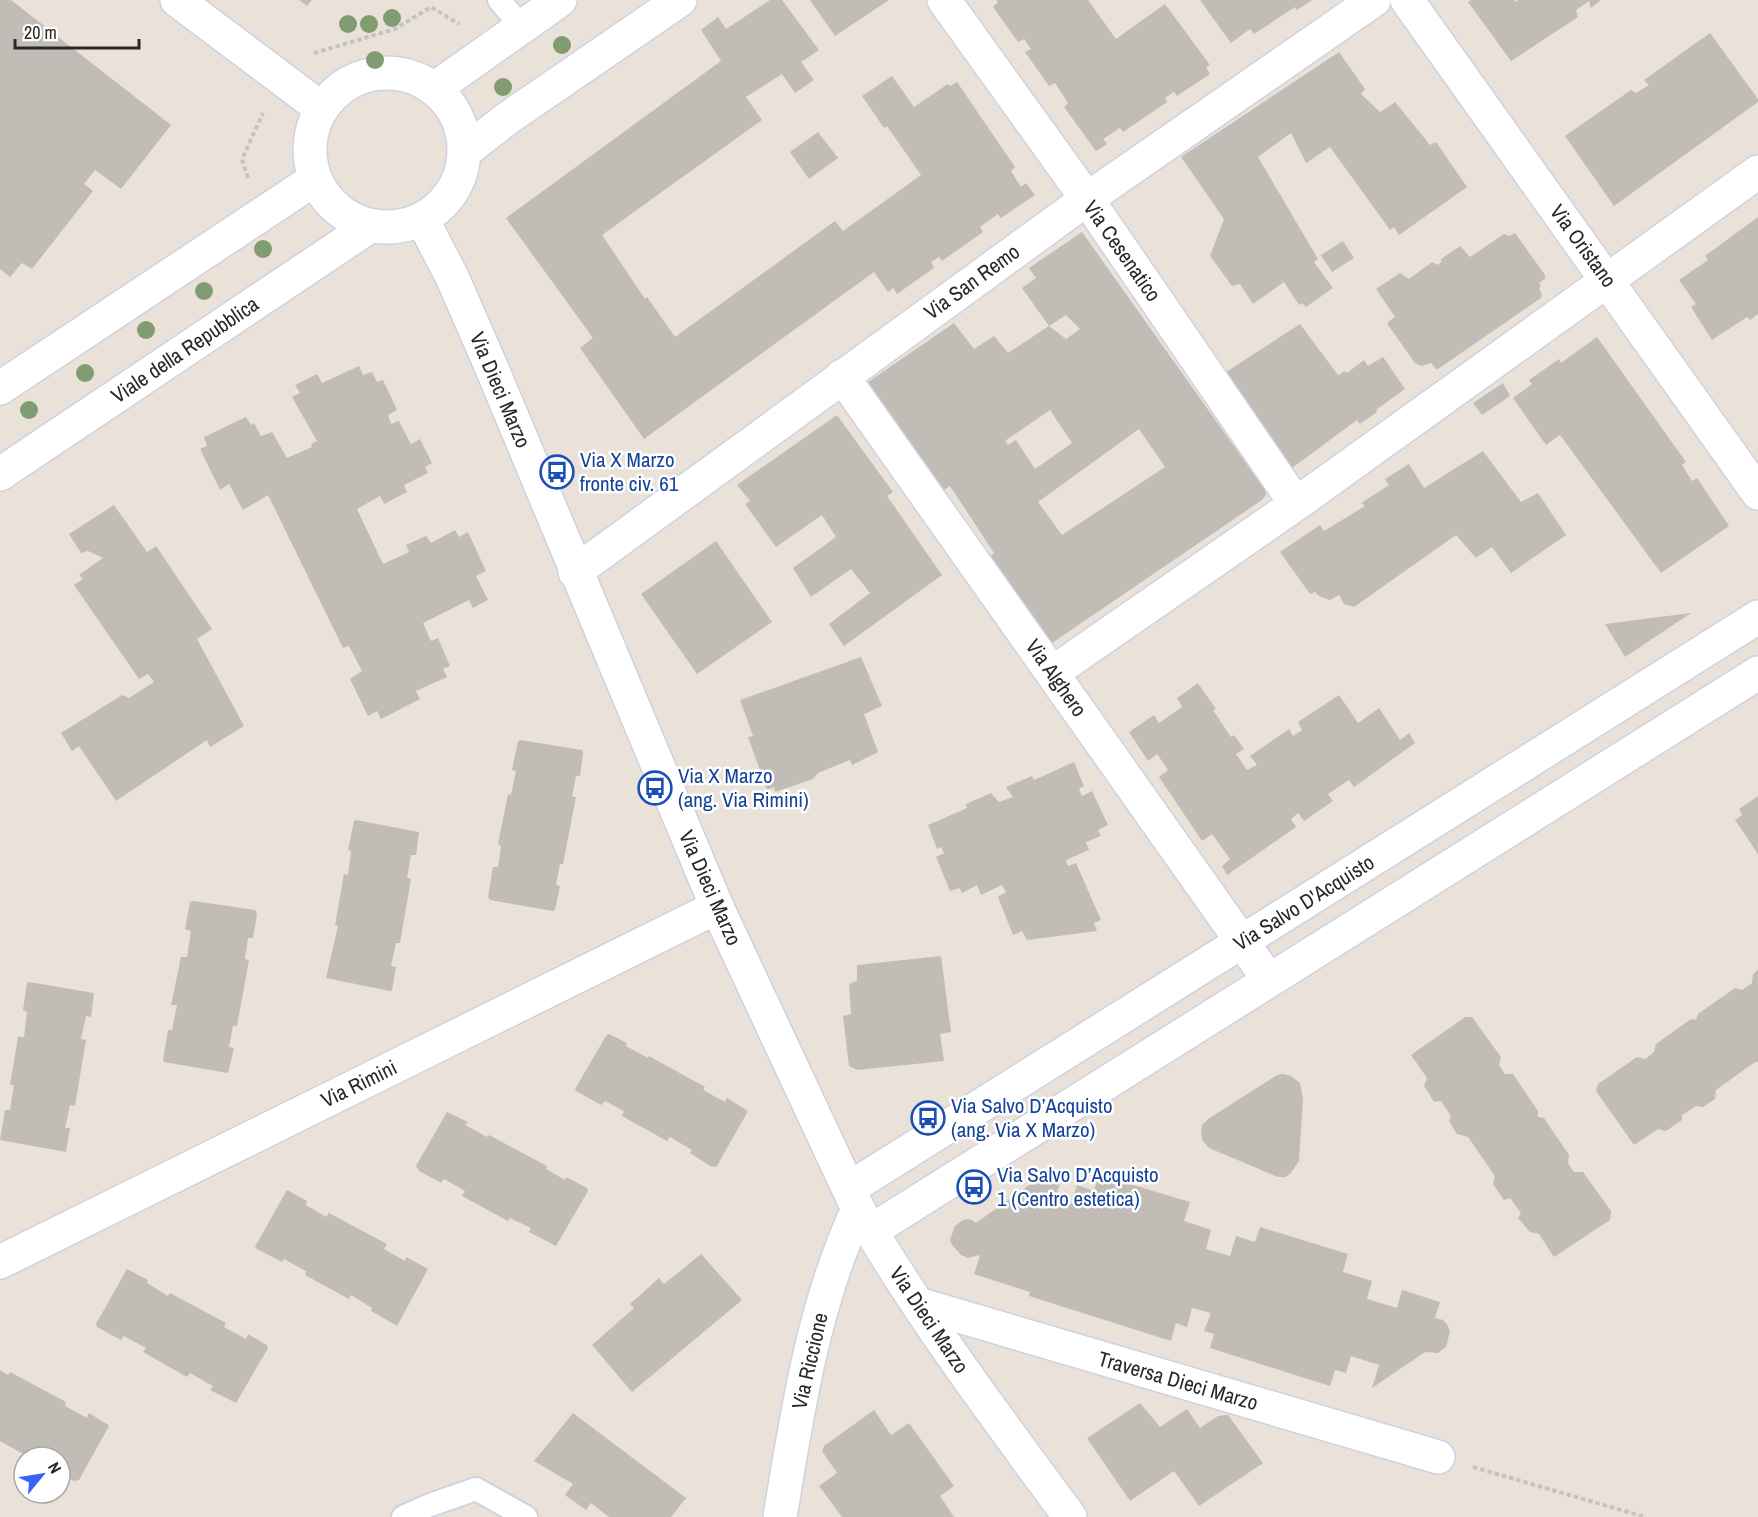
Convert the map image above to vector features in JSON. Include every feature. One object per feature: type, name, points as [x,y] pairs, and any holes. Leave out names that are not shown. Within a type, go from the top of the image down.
[{"type":"street","points":[[177,0],[322,109]]},
{"type":"street","points":[[434,89],[561,0]]},
{"type":"street","points":[[464,152],[508,118],[680,0]]},
{"type":"street","name":"Via Cesenatico","points":[[944,0],[1087,199],[1296,504]]},
{"type":"street","name":"Via San Remo","points":[[575,572],[1087,199],[1374,0]]},
{"type":"street","name":"Via Oristano","points":[[1407,0],[1758,493]]},
{"type":"street","points":[[378,73],[400,74],[434,89],[447,103],[463,135],[464,152],[460,174],[450,195],[437,209],[422,219],[396,227],[370,226],[347,216],[328,200],[315,179],[309,157],[312,132],[322,109],[337,91],[358,79],[378,73]]},
{"type":"street","points":[[1052,672],[1296,504],[1758,171]]},
{"type":"street","points":[[0,388],[315,179]]},
{"type":"street","name":"Via Dieci Marzo","points":[[422,219],[452,277],[717,907],[859,1209],[883,1253],[978,1392],[1070,1517]]},
{"type":"street","name":"Viale della Repubblica","points":[[0,474],[370,226]]},
{"type":"street","name":"Via Alghero","points":[[842,376],[1269,980]]},
{"type":"street","name":"Via Salvo D'Acquisto","points":[[859,1209],[1242,941],[1758,616]]},
{"type":"street","points":[[859,1209],[1269,980],[1758,673]]},
{"type":"street","name":"Via Rimini","points":[[0,1262],[717,907]]},
{"type":"street","name":"Via Riccione","points":[[780,1517],[800,1396],[821,1312],[845,1238],[859,1209]]},
{"type":"street","name":"Traversa Dieci Marzo","points":[[918,1304],[1438,1457]]},
{"type":"lane","points":[[499,0],[522,27]]},
{"type":"lane","points":[[403,1517],[476,1489],[526,1517]]},
{"type":"path","points":[[310,55],[395,29],[431,7],[464,27]]},
{"type":"path","points":[[249,180],[242,159],[264,110]]},
{"type":"path","points":[[1438,1457],[1645,1517]]},
{"type":"building","points":[[0,0],[11,0],[171,125],[121,189],[95,170],[84,184],[93,191],[32,269],[22,263],[10,277],[0,269]]},
{"type":"building","points":[[299,0],[312,0],[307,6]]},
{"type":"building","points":[[770,0],[782,0],[819,50],[801,62],[814,80],[795,93],[782,74],[746,97],[762,120],[602,235],[645,299],[647,297],[675,337],[835,221],[843,231],[921,175],[887,126],[884,128],[862,96],[892,76],[914,107],[948,84],[950,86],[957,82],[1015,167],[1011,171],[1021,187],[1026,183],[1035,195],[1001,218],[998,214],[980,227],[983,232],[942,261],[939,257],[931,262],[934,268],[897,294],[893,288],[888,292],[874,272],[644,439],[580,348],[593,338],[506,218],[721,61],[701,30],[718,17],[726,29]]},
{"type":"building","points":[[810,0],[889,0],[835,36]]},
{"type":"building","points":[[996,0],[1088,0],[1116,39],[1165,4],[1210,65],[1206,67],[1210,74],[1177,96],[1174,92],[1165,98],[1167,102],[1123,132],[1120,128],[1103,139],[1107,144],[1096,151],[1064,107],[1068,103],[1055,83],[1049,86],[1025,52],[1031,49],[1024,39],[1018,42],[993,7],[998,2]]},
{"type":"building","points":[[1200,0],[1312,0],[1297,10],[1295,7],[1254,34],[1250,29],[1231,43]]},
{"type":"building","points":[[1471,0],[1514,0],[1515,2],[1518,0],[1601,0],[1591,8],[1589,1],[1576,10],[1578,17],[1511,61],[1468,2]]},
{"type":"building","points":[[1710,33],[1758,102],[1614,206],[1565,136],[1631,90],[1636,93],[1649,85],[1644,80]]},
{"type":"building","points":[[1339,52],[1365,89],[1361,94],[1380,112],[1395,102],[1430,145],[1436,142],[1467,187],[1399,235],[1394,227],[1390,230],[1330,147],[1306,163],[1291,133],[1258,157],[1318,259],[1314,262],[1333,288],[1306,307],[1302,303],[1299,305],[1284,282],[1253,304],[1240,284],[1232,286],[1210,256],[1224,219],[1181,157]]},
{"type":"building","points":[[818,132],[838,158],[809,179],[790,152]]},
{"type":"building","points":[[1758,217],[1758,314],[1750,320],[1747,317],[1712,340],[1691,307],[1696,304],[1679,280],[1708,260],[1705,256]]},
{"type":"building","points":[[1082,232],[1265,490],[1266,495],[1262,500],[1052,643],[1049,642],[990,557],[994,553],[950,486],[944,490],[868,382],[954,323],[974,349],[994,336],[1008,353],[1049,326],[1022,288],[1036,278],[1029,268]],"holes":[[[1066,315],[1080,329],[1066,339],[1049,326]],[[1050,410],[1072,443],[1035,469],[1016,440],[1008,445],[1005,441]],[[1139,429],[1165,467],[1062,535],[1038,502]]]},
{"type":"building","points":[[1515,233],[1545,275],[1545,279],[1539,283],[1541,298],[1438,369],[1431,363],[1421,366],[1415,363],[1388,325],[1388,322],[1395,317],[1376,289],[1400,273],[1409,279],[1432,262],[1438,265],[1442,261],[1440,260],[1460,246],[1470,257],[1504,234],[1509,236]]},
{"type":"building","points":[[1343,241],[1354,258],[1332,272],[1321,255]]},
{"type":"building","points":[[1300,324],[1338,375],[1345,371],[1347,373],[1364,360],[1368,366],[1383,357],[1405,389],[1360,424],[1357,420],[1292,468],[1226,372]]},
{"type":"building","points":[[1597,337],[1686,462],[1682,465],[1692,481],[1697,478],[1729,526],[1661,573],[1560,435],[1546,445],[1513,398],[1532,384],[1529,380],[1559,359],[1561,363]]},
{"type":"building","points":[[359,366],[363,375],[372,372],[377,382],[383,380],[397,410],[388,415],[391,424],[399,421],[411,444],[420,439],[432,463],[425,467],[428,473],[404,485],[407,492],[384,504],[380,496],[357,509],[383,564],[409,552],[406,545],[426,536],[431,543],[455,530],[459,537],[468,532],[486,571],[476,576],[488,600],[473,608],[469,600],[423,623],[431,641],[438,638],[450,666],[443,669],[447,677],[416,691],[420,699],[381,719],[377,711],[368,716],[350,679],[362,671],[349,646],[343,648],[268,495],[243,510],[229,484],[220,490],[200,449],[207,446],[204,437],[246,417],[251,425],[254,423],[261,436],[272,432],[287,458],[312,447],[311,444],[317,441],[292,397],[300,393],[295,385],[317,374],[322,383]]},
{"type":"building","points":[[1503,383],[1510,396],[1482,415],[1473,403]]},
{"type":"building","points":[[837,415],[893,492],[887,496],[942,575],[844,646],[829,624],[870,593],[851,569],[811,597],[793,568],[836,537],[822,515],[776,547],[745,504],[750,501],[737,485]]},
{"type":"building","points":[[1483,451],[1521,502],[1538,493],[1566,535],[1511,573],[1492,547],[1476,558],[1456,535],[1354,607],[1344,604],[1339,595],[1330,600],[1315,592],[1310,594],[1280,552],[1320,525],[1324,531],[1365,506],[1361,503],[1389,485],[1385,479],[1409,464],[1424,488]]},
{"type":"building","points":[[114,505],[147,552],[156,546],[212,629],[197,639],[244,726],[210,747],[207,740],[116,801],[79,746],[72,751],[61,733],[122,695],[129,698],[154,682],[148,674],[139,679],[74,585],[83,579],[79,575],[103,558],[88,551],[81,553],[69,534]]},
{"type":"building","points":[[716,541],[772,622],[697,674],[641,594]]},
{"type":"building","points":[[1691,613],[1625,657],[1605,624]]},
{"type":"building","points":[[861,657],[882,706],[864,714],[878,752],[852,765],[850,760],[818,773],[813,779],[775,792],[774,787],[767,790],[748,737],[753,736],[740,700]]},
{"type":"building","points":[[1198,683],[1216,709],[1213,710],[1231,737],[1234,735],[1244,749],[1236,754],[1247,770],[1257,765],[1250,756],[1289,729],[1293,736],[1302,730],[1298,722],[1339,695],[1358,723],[1379,708],[1400,740],[1409,733],[1415,743],[1354,787],[1349,780],[1328,794],[1333,801],[1304,821],[1298,813],[1291,819],[1296,827],[1227,875],[1222,866],[1230,859],[1212,834],[1202,841],[1159,777],[1168,770],[1157,754],[1148,761],[1129,732],[1154,715],[1159,723],[1182,707],[1177,698]]},
{"type":"building","points":[[520,740],[582,750],[583,753],[580,776],[576,776],[572,797],[576,797],[563,864],[560,864],[556,885],[560,886],[553,911],[490,900],[488,897],[493,867],[498,867],[501,846],[498,844],[508,794],[511,795],[516,771],[512,770]]},
{"type":"building","points":[[1074,762],[1084,786],[1079,789],[1082,796],[1092,791],[1108,825],[1098,830],[1101,836],[1086,842],[1089,850],[1066,860],[1068,866],[1076,863],[1101,920],[1094,923],[1097,931],[1027,940],[1022,931],[1013,935],[998,897],[1006,892],[1002,885],[981,895],[977,885],[962,893],[959,888],[950,891],[936,857],[944,853],[941,847],[937,849],[928,825],[967,808],[966,804],[991,793],[999,802],[1013,797],[1006,787],[1032,776],[1034,780]]},
{"type":"building","points":[[1758,796],[1758,854],[1735,820],[1742,815],[1739,809]]},
{"type":"building","points":[[356,820],[419,832],[416,855],[411,855],[407,878],[411,879],[400,943],[396,943],[391,966],[396,967],[390,991],[326,978],[338,926],[335,925],[344,874],[348,875],[351,851],[348,850]]},
{"type":"building","points":[[190,902],[255,910],[257,914],[253,938],[248,938],[245,959],[249,960],[237,1026],[233,1026],[229,1047],[234,1048],[228,1073],[163,1060],[168,1030],[172,1030],[177,1005],[171,1005],[181,957],[187,957],[191,931],[185,929]]},
{"type":"building","points":[[941,956],[951,1032],[940,1034],[944,1061],[857,1070],[849,1066],[843,1016],[851,1014],[849,984],[857,981],[857,965]]},
{"type":"building","points":[[1758,970],[1758,1062],[1716,1090],[1715,1099],[1703,1107],[1696,1106],[1682,1115],[1682,1120],[1666,1131],[1658,1129],[1634,1145],[1596,1091],[1598,1084],[1637,1057],[1645,1059],[1654,1052],[1656,1044],[1691,1019],[1696,1020],[1698,1014],[1735,988],[1742,990],[1752,983],[1753,974]]},
{"type":"building","points":[[29,982],[94,993],[91,1017],[86,1016],[81,1039],[86,1040],[75,1106],[70,1105],[65,1128],[70,1128],[66,1152],[0,1140],[5,1110],[10,1110],[14,1085],[10,1085],[18,1037],[24,1037],[27,1012],[23,1010]]},
{"type":"building","points":[[1465,1017],[1472,1017],[1501,1057],[1499,1065],[1505,1074],[1513,1074],[1538,1111],[1538,1117],[1544,1118],[1569,1155],[1568,1163],[1574,1172],[1583,1172],[1611,1211],[1610,1220],[1554,1257],[1539,1234],[1530,1232],[1518,1218],[1521,1213],[1510,1198],[1504,1200],[1493,1184],[1495,1176],[1468,1137],[1457,1134],[1449,1121],[1451,1116],[1441,1101],[1434,1102],[1424,1086],[1427,1078],[1411,1055]]},
{"type":"building","points":[[609,1034],[627,1043],[626,1046],[705,1087],[703,1090],[725,1102],[727,1098],[748,1111],[717,1166],[710,1166],[690,1153],[692,1150],[670,1137],[667,1141],[622,1116],[624,1111],[605,1101],[601,1105],[576,1091],[575,1089]]},
{"type":"building","points":[[1277,1075],[1291,1076],[1300,1083],[1303,1099],[1299,1161],[1290,1174],[1278,1177],[1209,1148],[1201,1134],[1202,1125],[1208,1119]]},
{"type":"building","points":[[447,1112],[468,1122],[465,1125],[487,1137],[489,1135],[547,1166],[546,1169],[565,1180],[566,1177],[587,1188],[588,1191],[556,1246],[529,1232],[531,1228],[510,1218],[508,1221],[462,1196],[465,1191],[444,1179],[441,1183],[419,1171],[416,1166]]},
{"type":"building","points":[[1042,1176],[1060,1183],[1055,1199],[1071,1204],[1077,1185],[1094,1191],[1097,1181],[1108,1184],[1110,1178],[1190,1202],[1184,1221],[1211,1230],[1206,1249],[1230,1256],[1236,1236],[1255,1242],[1260,1227],[1348,1254],[1343,1272],[1372,1281],[1367,1299],[1397,1308],[1402,1290],[1440,1302],[1435,1318],[1443,1320],[1450,1331],[1446,1347],[1438,1353],[1425,1352],[1372,1388],[1379,1365],[1351,1356],[1346,1373],[1335,1370],[1330,1386],[1210,1348],[1214,1334],[1204,1331],[1211,1313],[1192,1308],[1187,1327],[1176,1323],[1171,1341],[1029,1296],[1030,1292],[974,1274],[980,1255],[968,1258],[961,1255],[952,1245],[950,1240],[955,1226],[963,1220],[970,1219],[976,1223]]},
{"type":"building","points":[[287,1190],[307,1201],[306,1205],[326,1217],[329,1213],[387,1244],[384,1249],[405,1261],[406,1257],[428,1269],[397,1326],[371,1311],[372,1308],[351,1295],[349,1299],[305,1275],[306,1271],[284,1259],[282,1262],[255,1247]]},
{"type":"building","points":[[701,1254],[742,1300],[632,1392],[592,1345],[634,1308],[630,1304],[659,1278],[664,1284]]},
{"type":"building","points":[[127,1269],[148,1280],[147,1283],[168,1296],[170,1293],[226,1323],[224,1327],[246,1339],[248,1334],[267,1345],[268,1348],[236,1403],[210,1390],[213,1386],[190,1373],[187,1377],[143,1352],[146,1348],[124,1336],[121,1340],[97,1327],[96,1324]]},
{"type":"building","points":[[0,1370],[8,1375],[10,1372],[66,1402],[65,1406],[87,1418],[89,1413],[109,1426],[79,1480],[74,1481],[72,1480],[72,1445],[12,1445],[12,1448],[0,1441]]},
{"type":"building","points":[[1140,1403],[1160,1427],[1187,1409],[1200,1428],[1218,1416],[1228,1415],[1263,1463],[1199,1506],[1174,1471],[1130,1501],[1087,1438]]},
{"type":"building","points":[[874,1410],[891,1435],[909,1423],[954,1486],[940,1496],[954,1517],[842,1517],[819,1486],[837,1473],[822,1451],[824,1446]]},
{"type":"building","points":[[573,1413],[686,1498],[671,1517],[609,1517],[591,1503],[586,1510],[565,1495],[573,1484],[534,1461]]},
{"type":"place","name":"Via X Marzo fronte civ. 61","points":[[557,472]]},
{"type":"place","name":"Via X Marzo (ang. Via Rimini)","points":[[655,788]]},
{"type":"place","name":"Via Salvo D’Acquisto (ang. Via X Marzo)","points":[[928,1118]]},
{"type":"place","name":"Via Salvo D’Acquisto 1 (Centro estetica)","points":[[974,1187]]}]
